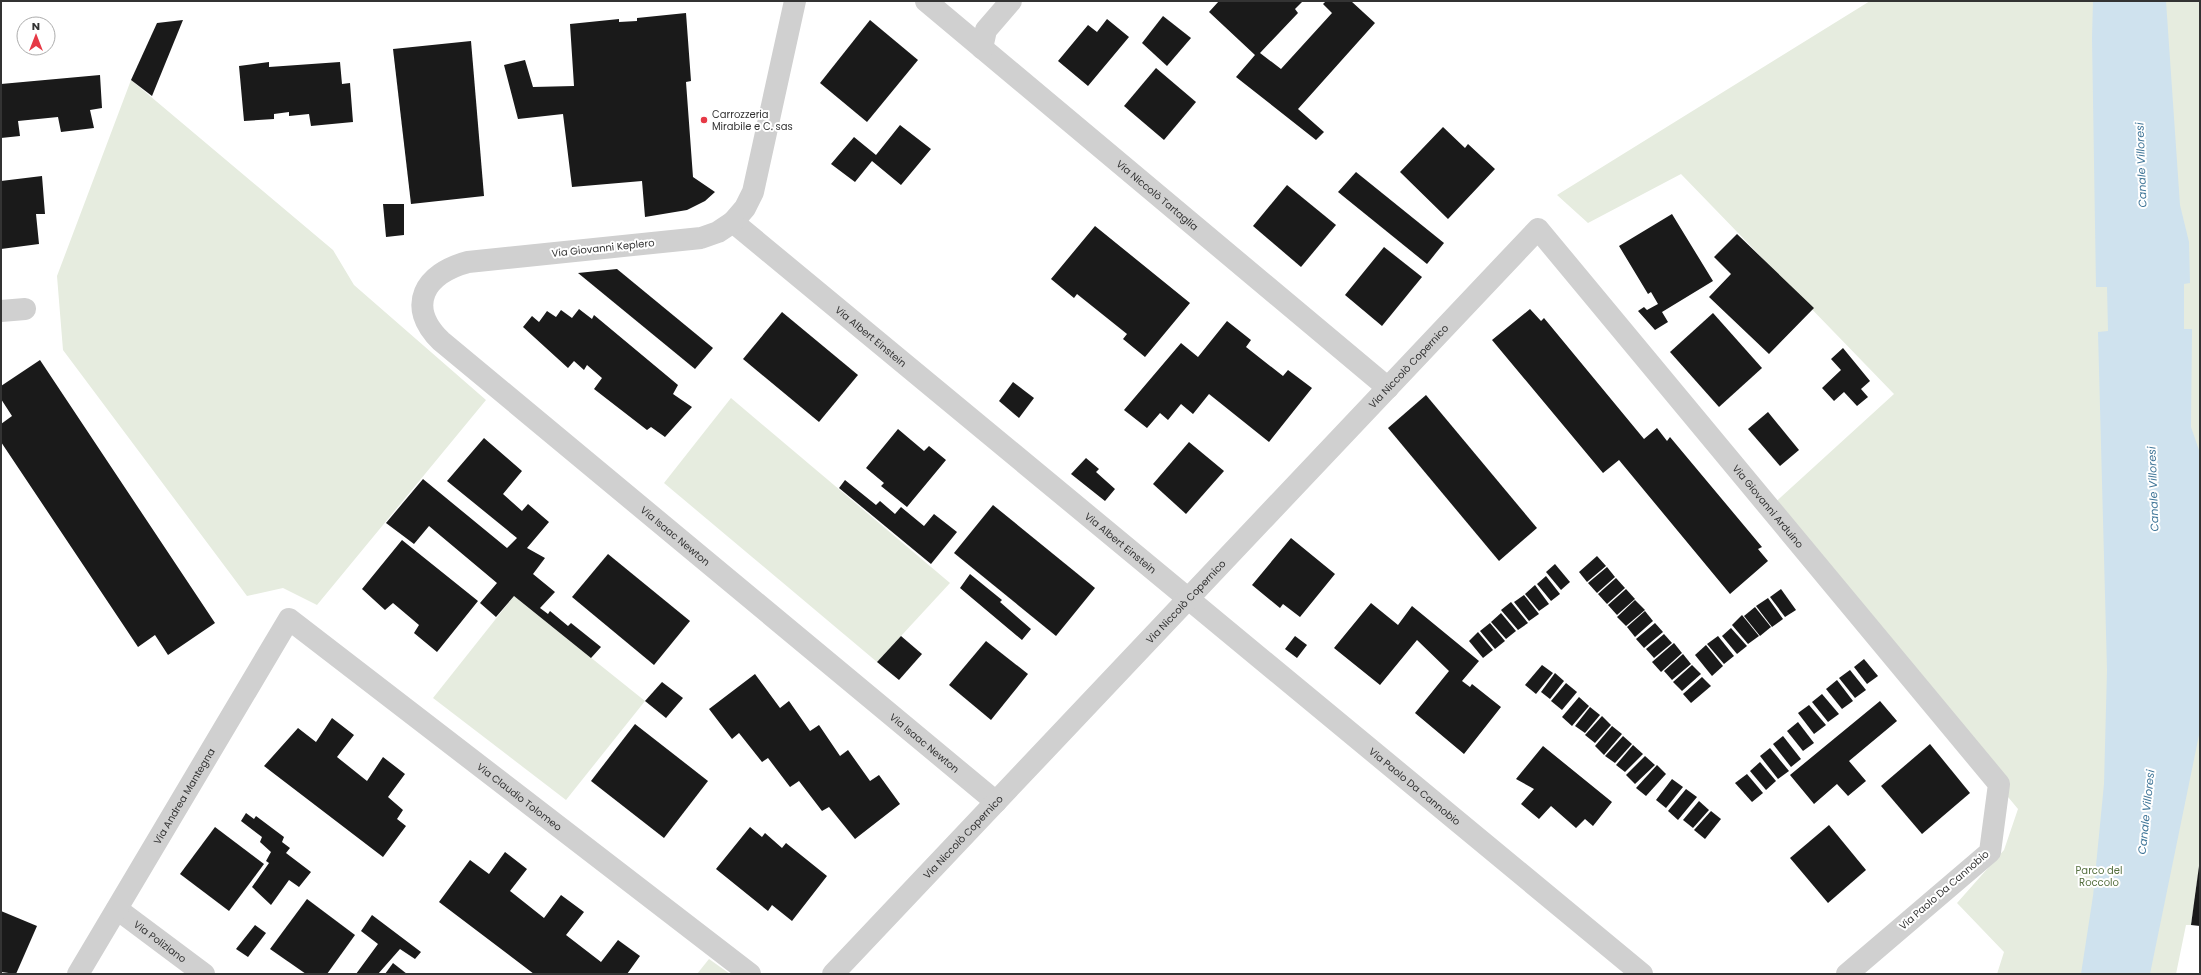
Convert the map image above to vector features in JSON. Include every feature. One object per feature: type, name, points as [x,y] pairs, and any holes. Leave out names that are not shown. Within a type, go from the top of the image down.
[{"type":"street","points":[[733,222],[745,208],[752,192],[793,11],[805,1]]},
{"type":"street","name":"Via Niccolò Tartaglia","points":[[926,1],[1388,388]]},
{"type":"street","points":[[982,48],[986,30],[1011,1]]},
{"type":"street","name":"Via Giovanni Keplero","points":[[468,262],[702,238],[718,232],[733,222]]},
{"type":"street","name":"Via Albert Einstein","points":[[733,222],[1188,598]]},
{"type":"street","name":"Via Niccolò Copernico","points":[[833,974],[1538,229]]},
{"type":"street","name":"Via Giovanni Arduino","points":[[1538,229],[1999,784]]},
{"type":"street","name":"Via Isaac Newton","points":[[468,262],[443,270],[432,280],[424,292],[422,306],[425,321],[432,332],[996,802]]},
{"type":"street","points":[[1,311],[25,309]]},
{"type":"street","name":"Via Paolo Da Cannobio","points":[[1188,598],[1642,974]]},
{"type":"street","name":"Via Andrea Mantegna","points":[[78,974],[289,619]]},
{"type":"street","name":"Via Claudio Tolomeo","points":[[289,619],[750,974]]},
{"type":"street","name":"Via Paolo Da Cannobio","points":[[1847,974],[1990,852],[1999,784]]},
{"type":"street","name":"Via Poliziano","points":[[117,909],[204,974]]},
{"type":"green space","name":"Parco del Roccolo","points":[[1870,1],[2200,1],[2200,859],[2191,925],[2186,925],[2176,974],[1997,974],[2004,952],[1957,903],[2004,850],[2018,809],[1769,508],[1894,394],[1681,174],[1588,223],[1557,195]]},
{"type":"green space","points":[[131,80],[333,250],[354,285],[486,400],[317,605],[283,588],[247,596],[63,350],[57,276]]},
{"type":"green space","points":[[731,398],[950,583],[877,662],[664,483]]},
{"type":"green space","points":[[514,596],[645,701],[566,800],[433,698]]},
{"type":"green space","points":[[709,959],[730,974],[697,974]]},
{"type":"water","name":"Canale Villoresi","points":[[2093,1],[2166,1],[2180,205],[2189,242],[2190,283],[2184,284],[2184,329],[2192,329],[2191,427],[2200,453],[2199,735],[2150,974],[2081,974],[2093,896],[2104,784],[2107,670],[2098,332],[2108,331],[2107,287],[2096,287],[2092,38]]},
{"type":"building","points":[[1219,1],[1303,1],[1295,9],[1298,13],[1260,53],[1281,69],[1332,13],[1323,4],[1326,1],[1351,1],[1375,23],[1298,109],[1324,132],[1316,140],[1236,77],[1255,55],[1209,12]]},
{"type":"building","points":[[686,13],[691,81],[686,82],[693,177],[715,192],[705,201],[687,210],[645,217],[642,181],[572,187],[563,114],[518,119],[504,65],[525,60],[533,87],[574,86],[570,24],[619,19],[619,22],[637,21],[637,18]]},
{"type":"building","points":[[1163,16],[1191,38],[1167,66],[1142,43]]},
{"type":"building","points":[[1107,19],[1129,37],[1088,86],[1058,61],[1088,25],[1097,32]]},
{"type":"building","points":[[183,20],[152,96],[131,80],[157,23]]},
{"type":"building","points":[[870,20],[918,60],[867,122],[820,83]]},
{"type":"building","points":[[471,41],[484,196],[411,204],[393,49]]},
{"type":"building","points":[[269,62],[269,67],[340,62],[342,84],[350,83],[353,122],[311,126],[309,114],[289,116],[289,112],[274,114],[274,119],[244,121],[239,66]]},
{"type":"building","points":[[1156,68],[1196,102],[1164,140],[1124,106]]},
{"type":"building","points":[[100,75],[102,108],[90,110],[94,128],[61,132],[58,117],[18,121],[20,136],[1,138],[1,84]]},
{"type":"building","points":[[900,125],[931,149],[901,185],[872,161],[855,182],[831,164],[854,137],[876,155]]},
{"type":"building","points":[[1443,127],[1465,148],[1468,144],[1495,169],[1448,219],[1400,172]]},
{"type":"building","points":[[1356,172],[1444,243],[1427,264],[1338,192]]},
{"type":"building","points":[[42,176],[45,214],[36,214],[39,244],[1,249],[1,181]]},
{"type":"building","points":[[1287,185],[1336,225],[1301,267],[1253,226]]},
{"type":"building","points":[[383,204],[404,204],[404,235],[386,237]]},
{"type":"building","points":[[1672,214],[1713,281],[1662,312],[1668,322],[1655,330],[1638,311],[1644,307],[1647,310],[1658,304],[1651,292],[1648,294],[1619,246]]},
{"type":"building","points":[[1095,226],[1190,303],[1145,357],[1123,339],[1127,334],[1077,294],[1074,298],[1051,279]]},
{"type":"building","points":[[1737,234],[1814,308],[1769,354],[1709,297],[1731,274],[1714,257]]},
{"type":"building","points":[[1384,247],[1422,277],[1382,326],[1345,295]]},
{"type":"building","points":[[617,269],[713,348],[695,369],[578,273]]},
{"type":"building","points":[[579,309],[592,319],[594,315],[678,385],[673,394],[692,407],[665,437],[651,427],[647,430],[594,389],[602,378],[587,365],[584,370],[574,361],[568,368],[523,327],[532,316],[539,322],[547,311],[556,317],[561,310],[572,318]]},
{"type":"building","points":[[1530,309],[1541,321],[1544,318],[1644,439],[1657,428],[1667,441],[1670,437],[1762,547],[1758,549],[1768,561],[1730,594],[1619,460],[1603,473],[1492,340]]},
{"type":"building","points":[[782,312],[858,375],[819,422],[743,359]]},
{"type":"building","points":[[1713,313],[1762,368],[1719,407],[1670,352]]},
{"type":"building","points":[[1227,321],[1251,340],[1246,347],[1283,376],[1288,370],[1312,388],[1269,442],[1209,394],[1193,414],[1181,404],[1168,420],[1160,413],[1147,428],[1124,410],[1181,343],[1198,357]]},
{"type":"building","points":[[1843,348],[1870,381],[1861,389],[1868,397],[1857,406],[1844,392],[1834,401],[1822,388],[1841,370],[1831,359]]},
{"type":"building","points":[[40,360],[215,623],[168,655],[155,635],[138,647],[1,442],[1,424],[12,416],[1,399],[1,386]]},
{"type":"building","points":[[1013,382],[1034,398],[1019,418],[999,401]]},
{"type":"building","points":[[1426,395],[1537,528],[1499,561],[1388,428]]},
{"type":"building","points":[[1768,412],[1799,450],[1780,466],[1748,429]]},
{"type":"building","points":[[898,429],[924,451],[929,446],[946,460],[907,507],[881,486],[884,483],[866,468]]},
{"type":"building","points":[[484,438],[522,471],[503,494],[522,511],[528,504],[549,522],[527,548],[545,558],[533,574],[555,592],[540,608],[548,614],[550,611],[568,626],[571,623],[601,647],[591,658],[514,596],[496,617],[480,603],[497,583],[429,526],[414,544],[386,523],[423,479],[507,548],[517,538],[447,481]]},
{"type":"building","points":[[1189,442],[1224,471],[1186,514],[1153,484]]},
{"type":"building","points":[[1086,458],[1099,469],[1096,472],[1115,489],[1105,501],[1071,474]]},
{"type":"building","points":[[845,480],[876,505],[880,501],[895,514],[901,507],[924,526],[934,514],[957,532],[931,564],[839,488]]},
{"type":"building","points":[[993,505],[1095,588],[1056,636],[954,553]]},
{"type":"building","points":[[1291,538],[1335,574],[1300,617],[1283,604],[1280,608],[1252,585]]},
{"type":"building","points":[[402,540],[478,601],[437,652],[414,633],[419,625],[393,603],[385,610],[362,589]]},
{"type":"building","points":[[608,554],[690,621],[654,665],[572,597]]},
{"type":"building","points":[[1597,556],[1606,566],[1587,582],[1579,572]]},
{"type":"building","points":[[1555,564],[1570,582],[1561,590],[1546,572]]},
{"type":"building","points":[[1607,567],[1615,577],[1597,593],[1588,583]]},
{"type":"building","points":[[970,574],[1002,600],[1000,602],[1031,629],[1022,640],[960,588]]},
{"type":"building","points":[[1546,576],[1560,594],[1551,601],[1537,584]]},
{"type":"building","points":[[1616,578],[1625,588],[1607,604],[1598,594]]},
{"type":"building","points":[[1535,585],[1549,604],[1539,611],[1525,594]]},
{"type":"building","points":[[1626,589],[1635,599],[1617,615],[1608,605]]},
{"type":"building","points":[[1781,589],[1796,610],[1785,617],[1770,597]]},
{"type":"building","points":[[1524,595],[1539,614],[1529,621],[1514,602]]},
{"type":"building","points":[[1768,598],[1783,619],[1772,627],[1756,606]]},
{"type":"building","points":[[1635,600],[1645,610],[1626,626],[1617,617]]},
{"type":"building","points":[[1511,602],[1528,623],[1518,630],[1501,610]]},
{"type":"building","points":[[1371,603],[1398,625],[1412,606],[1479,661],[1462,681],[1470,687],[1472,684],[1501,707],[1464,754],[1415,713],[1449,671],[1417,640],[1380,685],[1334,648]]},
{"type":"building","points":[[1755,607],[1771,627],[1760,636],[1744,616]]},
{"type":"building","points":[[1645,611],[1653,621],[1635,637],[1627,627]]},
{"type":"building","points":[[1501,613],[1516,631],[1506,639],[1491,622]]},
{"type":"building","points":[[1742,615],[1759,636],[1748,644],[1732,625]]},
{"type":"building","points":[[1490,623],[1505,641],[1495,649],[1480,631]]},
{"type":"building","points":[[1655,623],[1663,632],[1644,648],[1636,639]]},
{"type":"building","points":[[1731,628],[1747,646],[1737,654],[1722,636]]},
{"type":"building","points":[[1478,632],[1493,650],[1483,658],[1469,641]]},
{"type":"building","points":[[1664,634],[1672,643],[1654,658],[1646,649]]},
{"type":"building","points":[[901,636],[922,654],[899,680],[877,662]]},
{"type":"building","points":[[1295,636],[1307,645],[1297,658],[1285,649]]},
{"type":"building","points":[[1718,636],[1734,656],[1724,664],[1707,644]]},
{"type":"building","points":[[986,641],[1028,674],[991,720],[949,685]]},
{"type":"building","points":[[1674,643],[1682,653],[1661,672],[1652,662]]},
{"type":"building","points":[[1706,645],[1723,666],[1712,676],[1695,655]]},
{"type":"building","points":[[1683,654],[1691,664],[1672,680],[1664,671]]},
{"type":"building","points":[[1864,659],[1878,676],[1867,684],[1854,667]]},
{"type":"building","points":[[1542,665],[1553,673],[1536,694],[1525,685]]},
{"type":"building","points":[[1692,665],[1701,674],[1682,691],[1673,682]]},
{"type":"building","points":[[1850,670],[1866,690],[1855,698],[1839,678]]},
{"type":"building","points":[[1555,673],[1564,681],[1550,699],[1541,692]]},
{"type":"building","points":[[755,674],[780,708],[789,701],[810,731],[819,725],[840,756],[848,750],[870,781],[879,775],[900,804],[855,839],[829,807],[822,811],[799,781],[790,787],[768,758],[762,762],[739,733],[732,739],[709,709]]},
{"type":"building","points":[[1702,677],[1711,686],[1691,703],[1683,694]]},
{"type":"building","points":[[1837,680],[1853,701],[1842,709],[1826,689]]},
{"type":"building","points":[[662,682],[683,698],[666,718],[645,701]]},
{"type":"building","points":[[1566,683],[1577,692],[1562,710],[1551,701]]},
{"type":"building","points":[[1822,694],[1839,714],[1828,722],[1812,702]]},
{"type":"building","points":[[1579,697],[1589,706],[1572,726],[1562,717]]},
{"type":"building","points":[[1880,701],[1897,721],[1849,761],[1866,781],[1848,796],[1837,784],[1814,804],[1790,775]]},
{"type":"building","points":[[1809,705],[1826,725],[1814,734],[1798,713]]},
{"type":"building","points":[[1590,707],[1600,715],[1585,733],[1575,726]]},
{"type":"building","points":[[1602,716],[1611,725],[1595,743],[1585,735]]},
{"type":"building","points":[[332,718],[354,735],[337,757],[367,781],[383,757],[405,774],[388,797],[403,810],[397,819],[406,826],[383,857],[264,766],[298,728],[316,742]]},
{"type":"building","points":[[1798,722],[1814,743],[1803,751],[1787,731]]},
{"type":"building","points":[[635,724],[708,781],[664,838],[591,781]]},
{"type":"building","points":[[1612,726],[1622,734],[1604,755],[1595,746]]},
{"type":"building","points":[[1623,736],[1632,744],[1615,763],[1605,756]]},
{"type":"building","points":[[1783,736],[1801,759],[1791,767],[1773,744]]},
{"type":"building","points":[[1930,744],[1970,793],[1922,834],[1881,786]]},
{"type":"building","points":[[1633,745],[1643,754],[1625,772],[1616,765]]},
{"type":"building","points":[[1543,746],[1612,802],[1593,826],[1585,819],[1576,828],[1551,806],[1539,819],[1521,804],[1534,789],[1516,779]]},
{"type":"building","points":[[1770,748],[1789,771],[1778,779],[1760,756]]},
{"type":"building","points":[[1645,756],[1655,765],[1635,784],[1626,775]]},
{"type":"building","points":[[1760,762],[1776,781],[1766,790],[1750,771]]},
{"type":"building","points":[[1657,765],[1666,774],[1646,796],[1636,788]]},
{"type":"building","points":[[1747,774],[1763,793],[1752,802],[1735,783]]},
{"type":"building","points":[[1672,779],[1683,787],[1666,808],[1656,800]]},
{"type":"building","points":[[1686,789],[1697,797],[1678,820],[1668,811]]},
{"type":"building","points":[[1699,801],[1709,810],[1693,828],[1683,820]]},
{"type":"building","points":[[1711,811],[1721,819],[1705,839],[1694,830]]},
{"type":"building","points":[[246,813],[254,819],[256,816],[284,837],[282,842],[290,848],[286,853],[311,872],[299,887],[289,880],[271,905],[252,887],[269,863],[266,861],[271,852],[260,842],[262,837],[241,821]]},
{"type":"building","points":[[1829,825],[1866,870],[1828,903],[1790,858]]},
{"type":"building","points":[[215,827],[264,864],[229,911],[180,874]]},
{"type":"building","points":[[750,827],[762,837],[765,833],[782,848],[786,843],[827,876],[792,921],[772,905],[768,911],[716,869]]},
{"type":"building","points":[[505,852],[527,869],[510,891],[544,918],[561,895],[584,912],[566,935],[601,962],[618,940],[640,956],[627,974],[534,974],[439,902],[470,860],[489,874]]},
{"type":"building","points":[[2200,866],[2200,926],[2191,925]]},
{"type":"building","points":[[307,899],[355,935],[327,974],[306,974],[270,949]]},
{"type":"building","points":[[1,911],[37,926],[16,974],[1,972]]},
{"type":"building","points":[[372,915],[421,952],[415,959],[400,949],[378,974],[356,974],[378,944],[361,931]]},
{"type":"building","points":[[255,925],[266,933],[248,957],[236,949]]},
{"type":"building","points":[[393,963],[407,974],[385,974]]},
{"type":"place","name":"Carrozzeria Mirabile e C. sas","points":[[704,120]]}]
